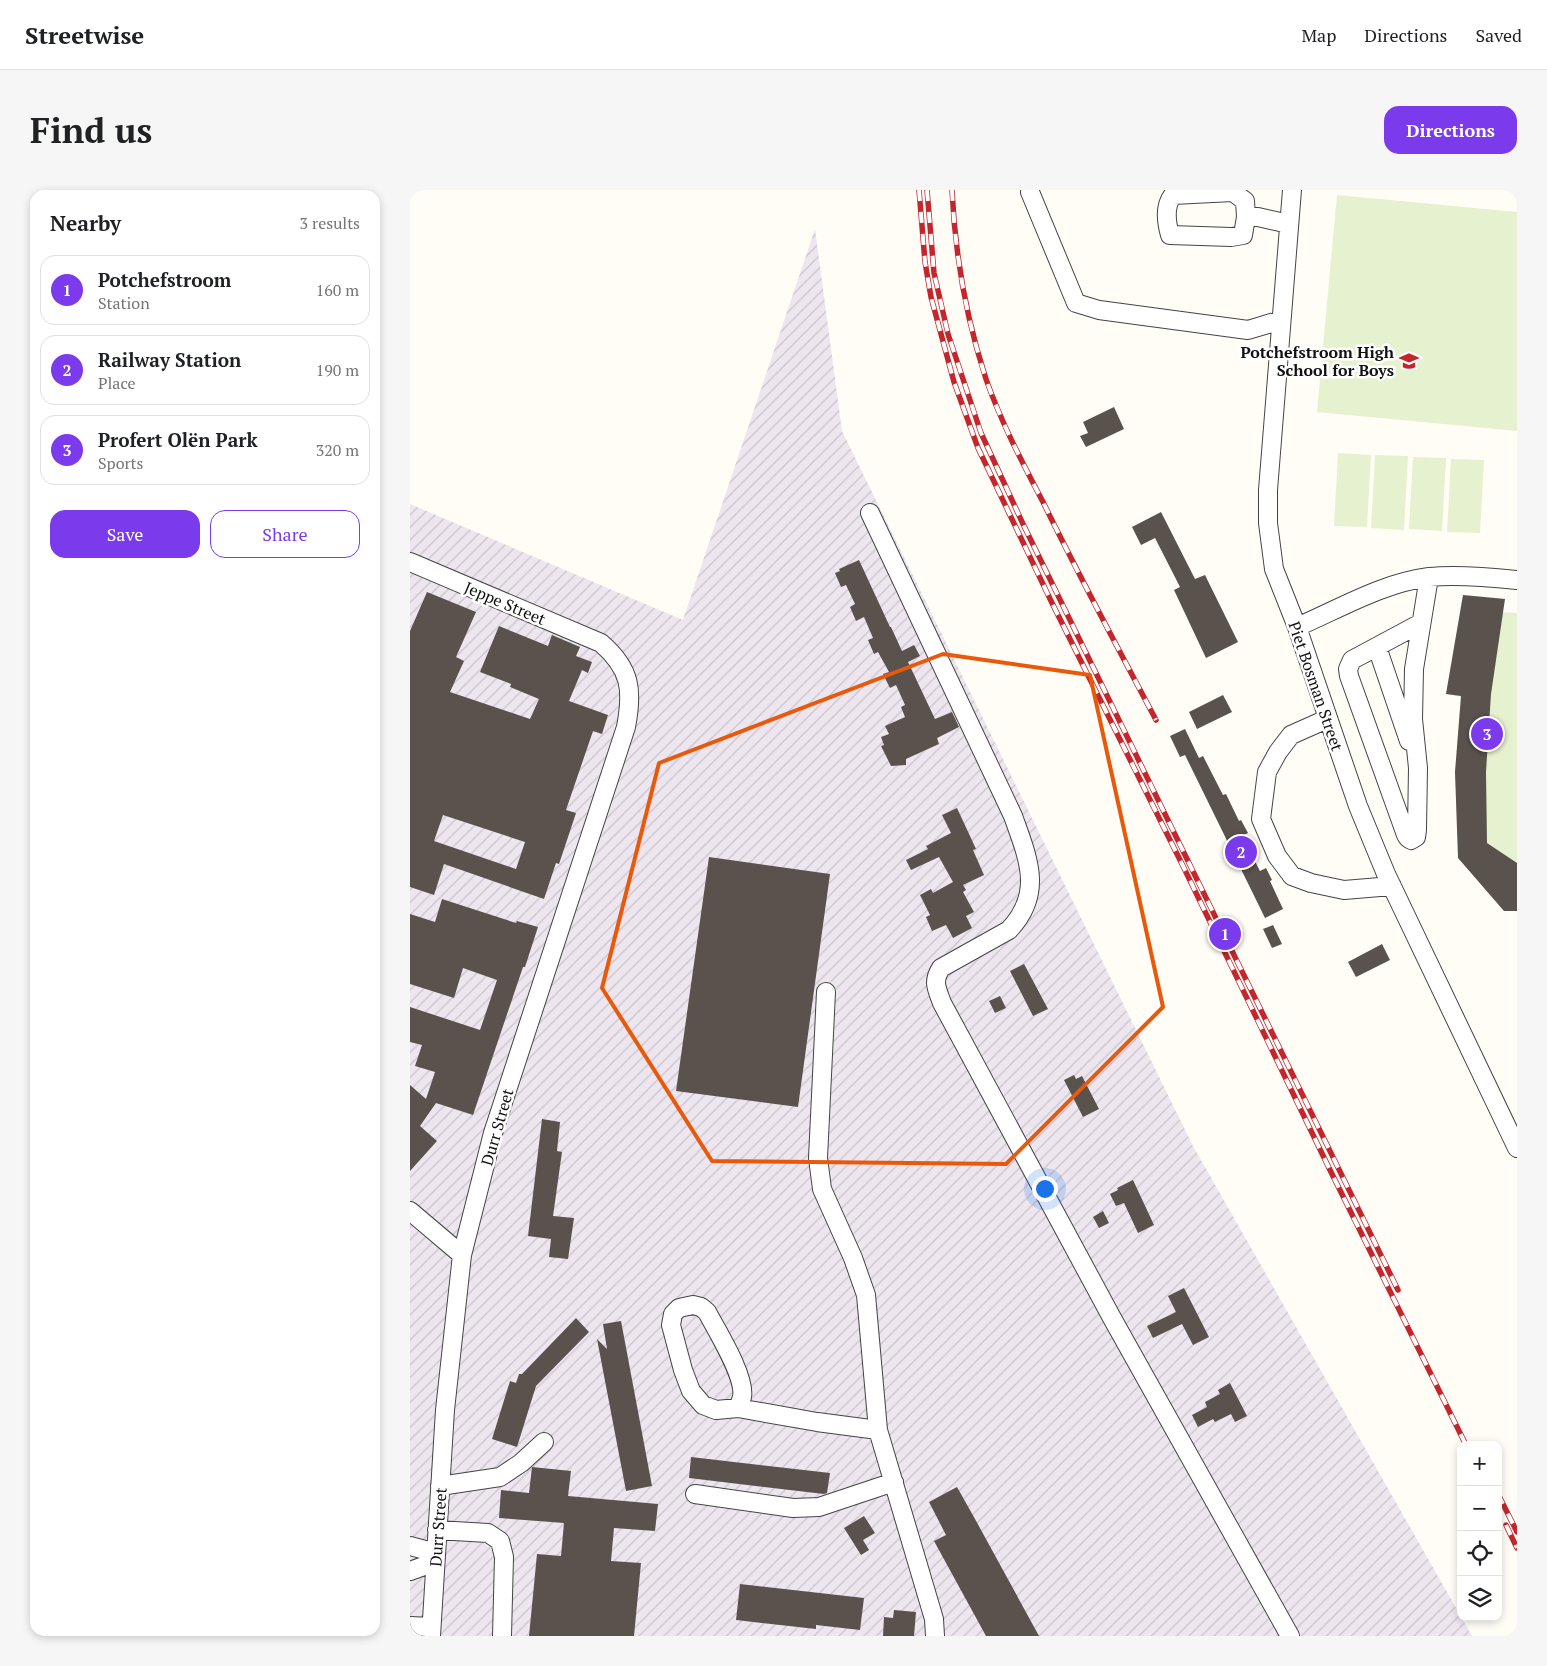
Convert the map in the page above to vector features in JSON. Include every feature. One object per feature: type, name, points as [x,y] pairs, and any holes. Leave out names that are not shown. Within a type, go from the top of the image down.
[{"type":"street","name":"Piet Bosman Street","points":[[1292,190],[1268,490],[1268,523],[1274,569],[1297,627],[1358,806],[1392,886],[1517,1148]]},
{"type":"street","points":[[1030,192],[1076,303],[1099,310],[1248,330],[1281,320]]},
{"type":"street","points":[[1234,192],[1245,201],[1246,217],[1243,235],[1231,237],[1170,235],[1167,225],[1167,202],[1173,195],[1234,192]]},
{"type":"street","points":[[1246,217],[1258,217],[1289,224]]},
{"type":"street","points":[[870,513],[1013,816],[1030,871],[1030,888],[1025,908],[1009,930],[941,968],[936,976],[936,987],[942,1004],[1112,1318],[1290,1636]]},
{"type":"street","name":"Jeppe Street","points":[[410,562],[600,644]]},
{"type":"street","points":[[1422,623],[1352,660],[1348,669],[1406,835],[1411,840],[1416,837],[1417,830],[1418,768],[1413,719],[1414,669],[1422,623],[1429,577]]},
{"type":"street","points":[[1297,627],[1368,595],[1405,582],[1429,577],[1517,580]]},
{"type":"street","name":"Durr Street","points":[[431,1632],[448,1378],[462,1255],[493,1133],[626,727],[630,704],[629,685],[623,668],[612,654],[600,644]]},
{"type":"street","points":[[1377,647],[1418,768]]},
{"type":"street","points":[[1327,719],[1291,735],[1278,752],[1267,772],[1261,819],[1277,856],[1292,876],[1312,883],[1344,890],[1392,886]]},
{"type":"street","points":[[826,992],[818,1158],[822,1189],[853,1258],[866,1295],[878,1430],[934,1619],[935,1636]]},
{"type":"street","points":[[410,1211],[462,1255]]},
{"type":"street","points":[[738,1408],[742,1396],[738,1376],[732,1360],[707,1312],[701,1307],[693,1305],[678,1308],[672,1314],[670,1325],[690,1391],[703,1405],[716,1410],[738,1408],[817,1422],[878,1430]]},
{"type":"street","points":[[440,1486],[500,1476],[521,1463],[544,1442]]},
{"type":"street","points":[[695,1494],[793,1508],[819,1507],[894,1482]]},
{"type":"street","points":[[438,1530],[488,1533],[500,1541],[504,1557],[502,1636]]},
{"type":"street","points":[[410,1546],[436,1558]]},
{"type":"street","points":[[410,1571],[436,1558]]},
{"type":"street","points":[[410,1626],[431,1632]]},
{"type":"highlighted area","points":[[943,654],[1090,675],[1163,1007],[1006,1164],[712,1161],[602,988],[659,763]]},
{"type":"shaded area","points":[[815,229],[842,431],[1193,1146],[1457,1610],[1457,1621],[1463,1621],[1472,1636],[410,1636],[410,504],[683,620]]},
{"type":"green space","points":[[1337,195],[1517,212],[1517,431],[1317,412]]},
{"type":"green space","points":[[1338,453],[1371,455],[1367,527],[1334,526]]},
{"type":"green space","points":[[1375,455],[1408,456],[1404,530],[1371,528]]},
{"type":"green space","points":[[1413,457],[1446,458],[1442,531],[1409,529]]},
{"type":"green space","points":[[1451,459],[1484,460],[1480,533],[1447,532]]},
{"type":"green space","points":[[1463,595],[1505,599],[1502,612],[1517,613],[1517,911],[1504,911],[1459,858],[1455,772],[1461,697],[1446,694]]},
{"type":"building","points":[[1114,407],[1124,429],[1086,447],[1080,436],[1088,433],[1083,422]]},
{"type":"building","points":[[1161,512],[1195,579],[1205,575],[1238,642],[1206,658],[1174,590],[1180,587],[1155,538],[1141,545],[1132,527]]},
{"type":"building","points":[[859,560],[902,651],[914,645],[920,656],[908,662],[935,719],[952,712],[959,727],[937,738],[939,744],[906,759],[906,765],[891,766],[881,746],[884,745],[881,737],[889,734],[885,726],[905,717],[901,707],[905,705],[896,685],[890,688],[883,674],[889,672],[878,652],[874,654],[868,640],[873,638],[864,617],[856,621],[850,607],[855,604],[846,585],[841,587],[835,573],[840,571],[839,569]]},
{"type":"building","points":[[427,592],[476,612],[456,657],[464,661],[450,692],[530,719],[539,699],[510,687],[511,684],[480,672],[499,626],[548,646],[552,635],[580,647],[576,656],[592,662],[588,673],[582,670],[569,701],[608,715],[602,734],[593,731],[566,810],[576,813],[559,864],[556,863],[544,899],[444,864],[434,895],[410,887],[410,631]],"holes":[[[443,815],[525,842],[516,869],[434,841]]]},
{"type":"building","points":[[1463,595],[1505,599],[1491,694],[1486,772],[1487,843],[1517,863],[1517,911],[1504,911],[1458,858],[1455,772],[1461,696],[1446,694]]},
{"type":"building","points":[[1223,695],[1232,712],[1197,729],[1189,712]]},
{"type":"building","points":[[1185,729],[1199,758],[1203,756],[1223,795],[1226,794],[1239,821],[1241,820],[1248,833],[1242,836],[1260,871],[1266,868],[1272,880],[1270,881],[1283,909],[1265,918],[1185,755],[1180,757],[1170,736]]},
{"type":"building","points":[[957,808],[976,849],[973,850],[984,875],[963,885],[966,890],[963,892],[974,912],[966,916],[972,928],[953,938],[946,925],[932,931],[926,917],[930,915],[920,895],[931,889],[933,893],[953,882],[939,857],[911,870],[906,860],[928,849],[926,846],[951,833],[942,815]]},
{"type":"building","points":[[709,857],[830,874],[798,1107],[676,1091]]},
{"type":"building","points":[[442,899],[516,923],[517,921],[538,927],[473,1115],[436,1103],[420,1126],[437,1141],[410,1171],[410,1085],[426,1099],[435,1072],[415,1066],[422,1045],[410,1042],[410,1007],[480,1030],[497,980],[463,968],[454,998],[410,984],[410,914],[435,922]]},
{"type":"building","points":[[1273,925],[1282,944],[1272,948],[1263,929]]},
{"type":"building","points":[[1382,944],[1390,960],[1356,977],[1348,962]]},
{"type":"building","points":[[1024,964],[1048,1009],[1033,1016],[1010,971]]},
{"type":"building","points":[[1000,996],[1006,1008],[995,1013],[989,1001]]},
{"type":"building","points":[[1074,1075],[1076,1079],[1082,1076],[1099,1109],[1083,1117],[1064,1080]]},
{"type":"building","points":[[542,1119],[560,1122],[557,1151],[562,1152],[553,1216],[574,1218],[568,1259],[549,1257],[551,1239],[528,1236]]},
{"type":"building","points":[[1133,1180],[1154,1225],[1138,1233],[1124,1203],[1116,1206],[1110,1194]]},
{"type":"building","points":[[1103,1211],[1109,1223],[1099,1228],[1093,1217]]},
{"type":"building","points":[[1184,1288],[1209,1337],[1193,1345],[1182,1324],[1153,1338],[1147,1326],[1176,1312],[1168,1296]]},
{"type":"building","points":[[576,1318],[589,1332],[536,1386],[517,1447],[492,1439],[510,1381],[516,1383],[519,1374],[522,1374]]},
{"type":"building","points":[[621,1321],[652,1486],[626,1491],[597,1339],[607,1349],[603,1324]]},
{"type":"building","points":[[1230,1383],[1247,1416],[1235,1422],[1231,1414],[1215,1422],[1213,1419],[1198,1427],[1192,1415],[1207,1407],[1205,1402],[1220,1394],[1218,1390]]},
{"type":"building","points":[[691,1457],[830,1473],[827,1493],[689,1478]]},
{"type":"building","points":[[532,1467],[571,1471],[568,1496],[658,1504],[655,1531],[614,1528],[611,1561],[641,1563],[634,1636],[529,1636],[537,1554],[561,1556],[564,1523],[499,1518],[501,1490],[529,1493]]},
{"type":"building","points":[[957,1487],[1039,1636],[986,1636],[934,1541],[946,1535],[929,1502]]},
{"type":"building","points":[[864,1516],[875,1533],[863,1540],[869,1550],[861,1555],[844,1528]]},
{"type":"building","points":[[740,1584],[864,1598],[860,1630],[816,1625],[816,1629],[736,1620]]},
{"type":"building","points":[[894,1610],[916,1612],[914,1636],[883,1636],[884,1617],[893,1618]]},
{"type":"railway","points":[[919,190],[925,262],[931,297],[954,382],[978,448],[1052,603],[1183,866],[1464,1441]]},
{"type":"railway","points":[[927,190],[934,273],[948,334],[981,433],[1023,524],[1398,1290]]},
{"type":"railway","points":[[952,190],[959,262],[967,309],[979,356],[992,395],[1020,457],[1156,720]]},
{"type":"railway","points":[[1502,1502],[1517,1532]]},
{"type":"railway","points":[[1506,1525],[1517,1548]]},
{"type":"place","name":"Potchefstroom High School for Boys","points":[[1409,361]]},
{"type":"place","name":"Profert Olën Park","points":[[1487,734]]},
{"type":"place","name":"Railway Station","points":[[1241,852]]},
{"type":"place","name":"Potchefstroom","points":[[1225,934]]}]
